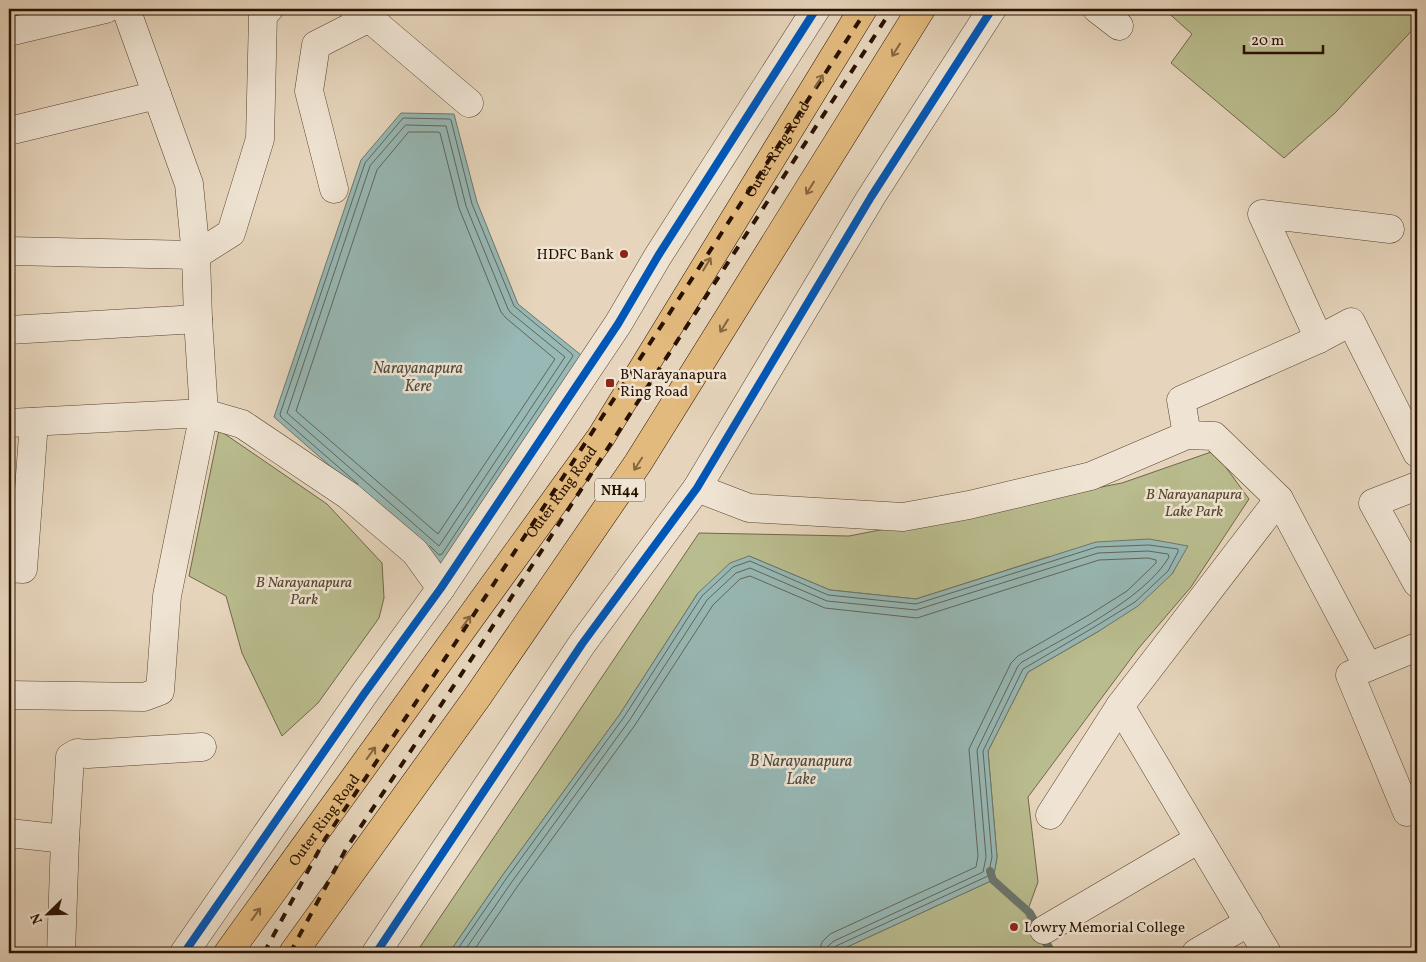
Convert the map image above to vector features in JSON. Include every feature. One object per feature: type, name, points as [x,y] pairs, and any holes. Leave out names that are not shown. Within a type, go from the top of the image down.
[{"type":"highway","name":"Outer Ring Road","points":[[228,953],[601,437],[864,9]]},
{"type":"highway","name":"NH44","points":[[293,953],[478,696],[638,463],[922,9]]},
{"type":"street","points":[[9,32],[106,9]]},
{"type":"street","points":[[9,695],[144,697],[160,691],[167,596],[204,413],[196,255],[189,184],[126,9]]},
{"type":"street","points":[[184,953],[364,694],[441,588],[618,324],[658,256],[816,9]]},
{"type":"street","points":[[376,953],[582,644],[697,488],[871,197],[992,9]]},
{"type":"street","points":[[1096,9],[1120,26]]},
{"type":"street","points":[[9,251],[196,255],[231,233],[260,139],[264,11]]},
{"type":"street","points":[[334,189],[309,91],[316,45],[362,13],[469,103]]},
{"type":"street","points":[[9,131],[157,95]]},
{"type":"street","points":[[1318,339],[1262,214],[1390,229]]},
{"type":"street","points":[[9,330],[198,319]]},
{"type":"street","points":[[1187,435],[1181,400],[1318,339],[1351,322],[1417,453]]},
{"type":"street","points":[[9,568],[23,569],[22,422],[204,413],[242,424],[349,496],[415,552],[441,588]]},
{"type":"street","points":[[697,488],[749,508],[903,516],[969,506],[1091,476],[1187,435],[1214,436],[1279,498],[1368,667]]},
{"type":"street","points":[[1417,486],[1373,503],[1417,583]]},
{"type":"street","points":[[1050,815],[1120,706],[1279,498]]},
{"type":"street","points":[[1407,812],[1350,675],[1417,647]]},
{"type":"street","points":[[1120,706],[1267,953]]},
{"type":"street","points":[[62,953],[65,839],[70,757],[77,753],[202,748]]},
{"type":"street","points":[[9,833],[65,839]]},
{"type":"street","points":[[1044,930],[1198,839]]},
{"type":"street","points":[[1196,953],[1249,922]]},
{"type":"green space","points":[[1164,9],[1412,9],[1417,15],[1417,25],[1335,113],[1284,158],[1171,63],[1192,34]]},
{"type":"green space","name":"B Narayanapura Park","points":[[219,430],[327,504],[382,563],[384,598],[379,618],[318,703],[282,736],[242,653],[226,596],[189,576]]},
{"type":"green space","name":"B Narayanapura Lake Park","points":[[1214,451],[1249,499],[1191,587],[1138,649],[1028,797],[1038,882],[1026,915],[1048,953],[834,953],[993,880],[997,857],[988,751],[1028,672],[1099,631],[1172,574],[1187,546],[1048,557],[916,599],[830,590],[749,556],[698,593],[620,714],[502,876],[449,953],[416,953],[699,533],[849,536],[1122,483]]},
{"type":"water","name":"Narayanapura Kere","points":[[401,113],[454,114],[477,202],[518,304],[581,355],[442,564],[274,417],[361,160]]},
{"type":"water","name":"B Narayanapura Lake","points":[[1149,539],[1188,546],[1172,574],[1138,606],[1028,672],[988,751],[997,857],[993,880],[834,953],[449,953],[502,876],[620,714],[698,593],[730,563],[749,556],[830,590],[916,599],[1096,542]]},
{"type":"waterway","points":[[990,871],[993,880],[1030,913],[1052,953]]},
{"type":"railway","points":[[264,953],[325,839],[456,642],[867,9]]},
{"type":"railway","points":[[290,953],[346,849],[476,652],[892,9]]},
{"type":"cycle path","points":[[184,953],[364,694],[441,588],[618,324],[658,256],[816,9]]},
{"type":"cycle path","points":[[376,953],[582,644],[697,488],[871,197],[992,9]]},
{"type":"place","name":"HDFC Bank","points":[[624,254]]},
{"type":"place","name":"B Narayanapura Ring Road","points":[[610,383]]},
{"type":"place","name":"Lowry Memorial College","points":[[1014,927]]}]
